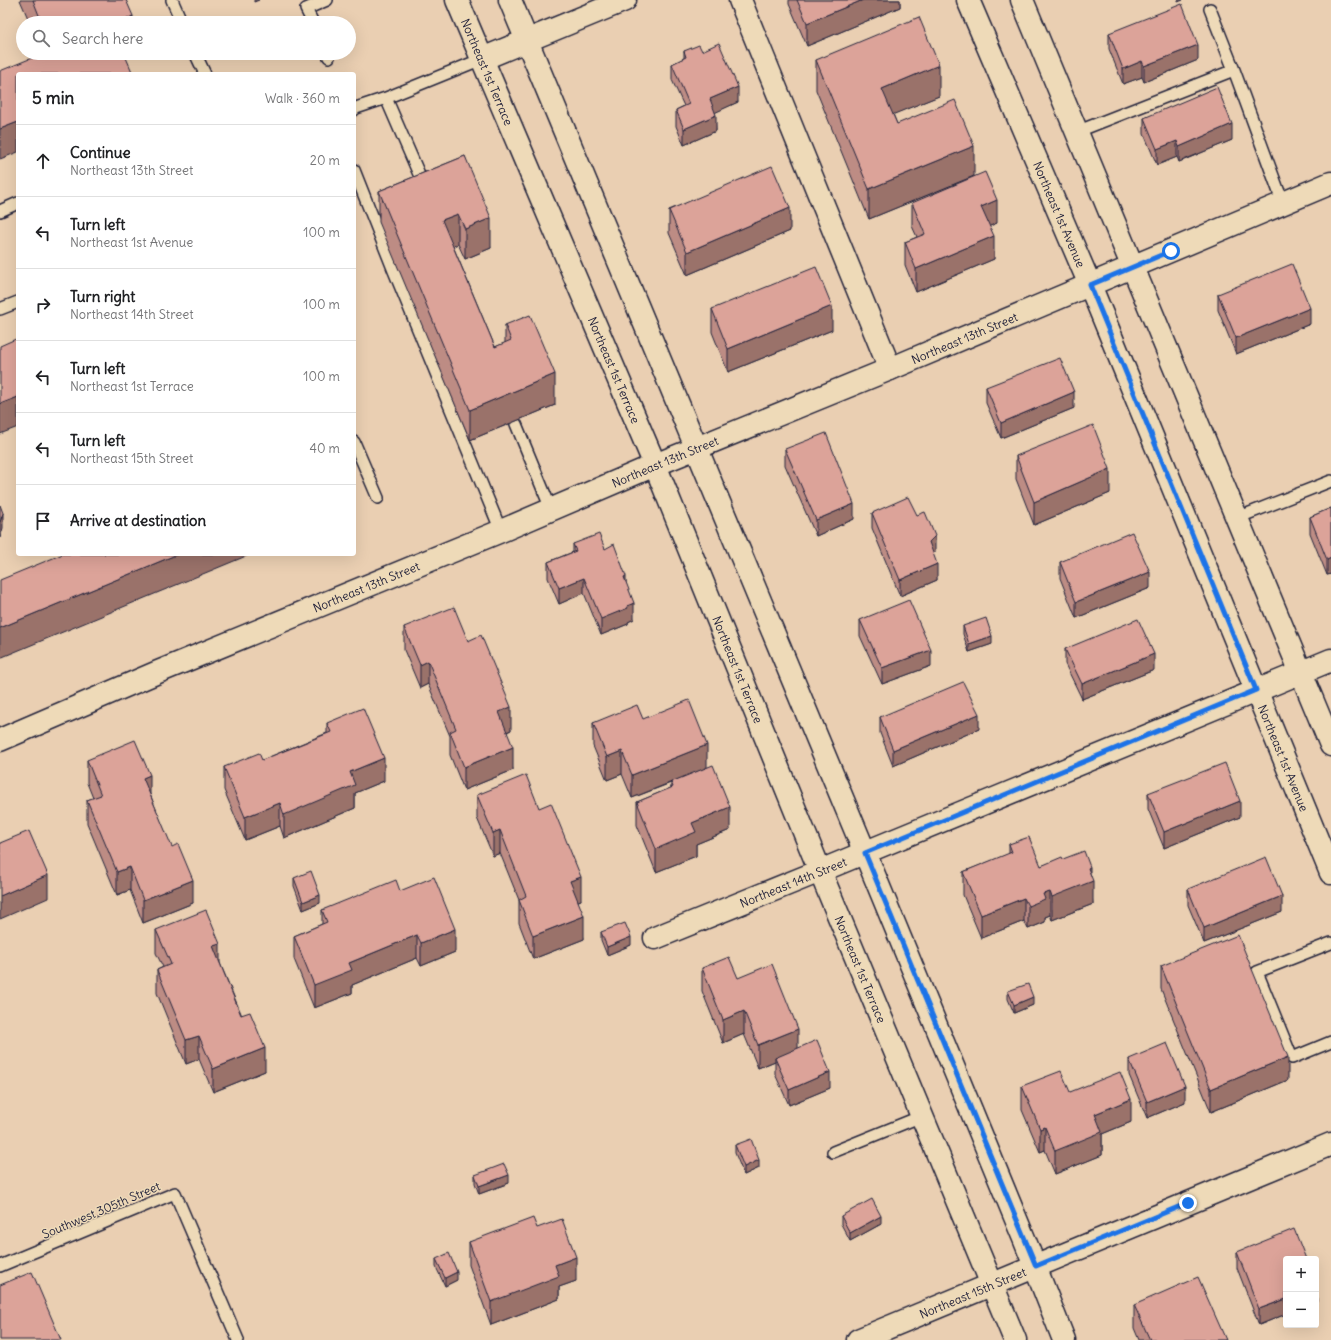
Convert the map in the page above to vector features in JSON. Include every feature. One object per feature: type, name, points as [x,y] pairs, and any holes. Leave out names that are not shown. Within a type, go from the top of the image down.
[{"type":"street","name":"Northeast 1st Terrace","points":[[457,0],[655,465],[820,871],[1015,1340]]},
{"type":"street","points":[[510,0],[1036,1266],[1064,1340]]},
{"type":"street","points":[[482,59],[625,0]]},
{"type":"street","points":[[740,0],[890,369]]},
{"type":"street","name":"Northeast 1st Avenue","points":[[968,0],[1090,285],[1331,873]]},
{"type":"street","points":[[1022,0],[1331,745]]},
{"type":"street","name":"Northeast 13th Street","points":[[0,740],[158,672],[501,531],[696,448],[890,369],[1331,183]]},
{"type":"street","name":"Northeast 14th Street","points":[[655,938],[865,853],[1331,660]]},
{"type":"street","name":"Northeast 15th Street","points":[[858,1340],[1331,1144]]},
{"type":"lane","points":[[172,0],[179,16]]},
{"type":"lane","points":[[310,16],[306,9],[327,0]]},
{"type":"lane","points":[[1210,8],[1283,204]]},
{"type":"lane","points":[[356,108],[386,98],[482,59]]},
{"type":"lane","points":[[198,60],[203,72]]},
{"type":"lane","points":[[1076,132],[1234,70]]},
{"type":"lane","points":[[386,98],[426,191]]},
{"type":"lane","points":[[356,175],[501,531]]},
{"type":"lane","points":[[0,211],[16,204]]},
{"type":"lane","points":[[0,309],[16,303]]},
{"type":"lane","points":[[516,424],[551,509]]},
{"type":"lane","points":[[356,447],[378,498]]},
{"type":"lane","points":[[1237,518],[1331,481]]},
{"type":"lane","points":[[1331,943],[1257,972],[1292,1058],[1331,1042]]},
{"type":"lane","points":[[833,1152],[922,1116]]},
{"type":"lane","name":"Southwest 305th Street","points":[[0,1266],[175,1193],[238,1340]]},
{"type":"building","points":[[33,0],[126,0],[133,16],[39,16]]},
{"type":"building","points":[[797,0],[863,0],[807,23]]},
{"type":"building","points":[[1182,4],[1198,45],[1144,66],[1142,61],[1123,69],[1109,33]]},
{"type":"building","points":[[919,17],[939,65],[882,89],[897,124],[955,100],[974,146],[869,189],[816,60]]},
{"type":"building","points":[[719,43],[738,87],[710,99],[716,115],[684,129],[676,110],[689,104],[672,64],[686,57],[684,51],[699,45],[702,51]]},
{"type":"building","points":[[27,60],[127,60],[132,72],[16,72],[16,123],[0,129],[0,71]]},
{"type":"building","points":[[1217,87],[1232,124],[1179,147],[1177,141],[1157,149],[1144,118]]},
{"type":"building","points":[[465,156],[491,218],[465,229],[458,214],[442,220],[495,347],[511,340],[505,325],[530,315],[555,374],[470,410],[379,191]]},
{"type":"building","points":[[772,166],[790,208],[687,252],[669,210]]},
{"type":"building","points":[[985,172],[997,200],[981,207],[994,236],[916,269],[905,242],[925,234],[912,203]]},
{"type":"building","points":[[1292,264],[1310,308],[1236,338],[1218,294]]},
{"type":"building","points":[[816,267],[832,306],[728,349],[712,309]]},
{"type":"building","points":[[16,339],[16,398],[0,404],[0,346]]},
{"type":"building","points":[[1060,358],[1074,392],[1001,423],[986,387]]},
{"type":"building","points":[[1093,425],[1110,469],[1034,502],[1016,456]]},
{"type":"building","points":[[826,433],[854,504],[816,520],[785,449]]},
{"type":"building","points":[[908,497],[917,515],[925,512],[935,536],[929,542],[937,564],[900,580],[872,513]]},
{"type":"building","points":[[0,505],[3,513],[0,522]]},
{"type":"building","points":[[1331,508],[1331,558],[1327,560],[1310,517]]},
{"type":"building","points":[[1132,532],[1150,572],[1076,602],[1060,562]]},
{"type":"building","points":[[599,534],[605,549],[614,544],[634,603],[627,606],[628,608],[601,619],[584,578],[559,588],[548,562],[576,551],[573,544]]},
{"type":"building","points":[[58,556],[173,556],[0,628],[0,580]]},
{"type":"building","points":[[909,600],[931,650],[882,668],[860,620]]},
{"type":"building","points":[[454,607],[468,641],[481,635],[511,707],[499,712],[513,747],[464,767],[450,732],[456,729],[428,661],[420,665],[404,627]]},
{"type":"building","points":[[986,618],[992,636],[969,644],[963,626]]},
{"type":"building","points":[[1138,619],[1154,654],[1082,684],[1065,649]]},
{"type":"building","points":[[963,682],[979,714],[893,750],[880,717]]},
{"type":"building","points":[[689,700],[707,745],[632,775],[622,751],[607,757],[593,723],[637,705],[643,719]]},
{"type":"building","points":[[363,708],[384,758],[350,772],[355,785],[284,815],[280,803],[245,817],[224,767],[259,753],[262,760],[331,732],[327,723]]},
{"type":"building","points":[[135,740],[150,775],[143,778],[172,847],[178,844],[193,880],[143,900],[130,867],[117,872],[87,800],[101,795],[87,760]]},
{"type":"building","points":[[1225,763],[1240,801],[1164,832],[1148,793]]},
{"type":"building","points":[[713,765],[730,807],[692,823],[696,832],[656,849],[637,802],[673,787],[671,782]]},
{"type":"building","points":[[526,775],[539,808],[551,803],[581,877],[570,881],[584,916],[533,936],[519,900],[526,896],[500,830],[493,833],[477,795]]},
{"type":"building","points":[[29,831],[48,875],[0,896],[0,843]]},
{"type":"building","points":[[1029,837],[1041,866],[1062,857],[1063,859],[1084,851],[1093,881],[1052,897],[1050,892],[1043,894],[1045,899],[1028,906],[1024,898],[981,915],[963,872],[1012,852],[1009,844]]},
{"type":"building","points":[[1266,857],[1282,896],[1204,928],[1188,889]]},
{"type":"building","points":[[311,871],[320,895],[303,902],[294,878]]},
{"type":"building","points":[[434,877],[455,929],[421,943],[417,935],[349,963],[352,970],[314,985],[294,936],[327,922],[322,910],[396,880],[400,891]]},
{"type":"building","points":[[206,910],[220,944],[213,946],[241,1015],[250,1012],[265,1048],[213,1069],[199,1036],[186,1040],[157,970],[171,964],[156,930]]},
{"type":"building","points":[[625,923],[631,937],[607,947],[601,932]]},
{"type":"building","points":[[1238,935],[1288,1057],[1211,1089],[1161,966]]},
{"type":"building","points":[[729,957],[738,978],[772,964],[798,1029],[758,1045],[744,1011],[723,1020],[702,968]]},
{"type":"building","points":[[1028,984],[1033,997],[1014,1005],[1008,991]]},
{"type":"building","points":[[817,1040],[830,1072],[789,1090],[775,1058]]},
{"type":"building","points":[[1167,1043],[1185,1086],[1147,1102],[1129,1059]]},
{"type":"building","points":[[1061,1071],[1070,1092],[1120,1072],[1131,1099],[1095,1114],[1102,1132],[1055,1151],[1045,1127],[1040,1129],[1022,1086]]},
{"type":"building","points":[[751,1139],[759,1160],[744,1167],[735,1145]]},
{"type":"building","points":[[504,1164],[509,1175],[479,1186],[475,1175]]},
{"type":"building","points":[[872,1199],[881,1216],[850,1233],[841,1216]]},
{"type":"building","points":[[533,1218],[537,1228],[562,1219],[576,1257],[555,1265],[559,1276],[491,1302],[469,1242]]},
{"type":"building","points":[[1294,1229],[1305,1256],[1283,1256],[1283,1300],[1259,1309],[1237,1252]]},
{"type":"building","points":[[449,1253],[457,1272],[445,1278],[436,1259]]},
{"type":"building","points":[[32,1272],[61,1340],[0,1340],[0,1285]]},
{"type":"building","points":[[1198,1277],[1226,1340],[1150,1340],[1134,1305]]},
{"type":"route","points":[[1171,251],[1090,285],[1256,690],[865,853],[1036,1266],[1188,1203]]}]
